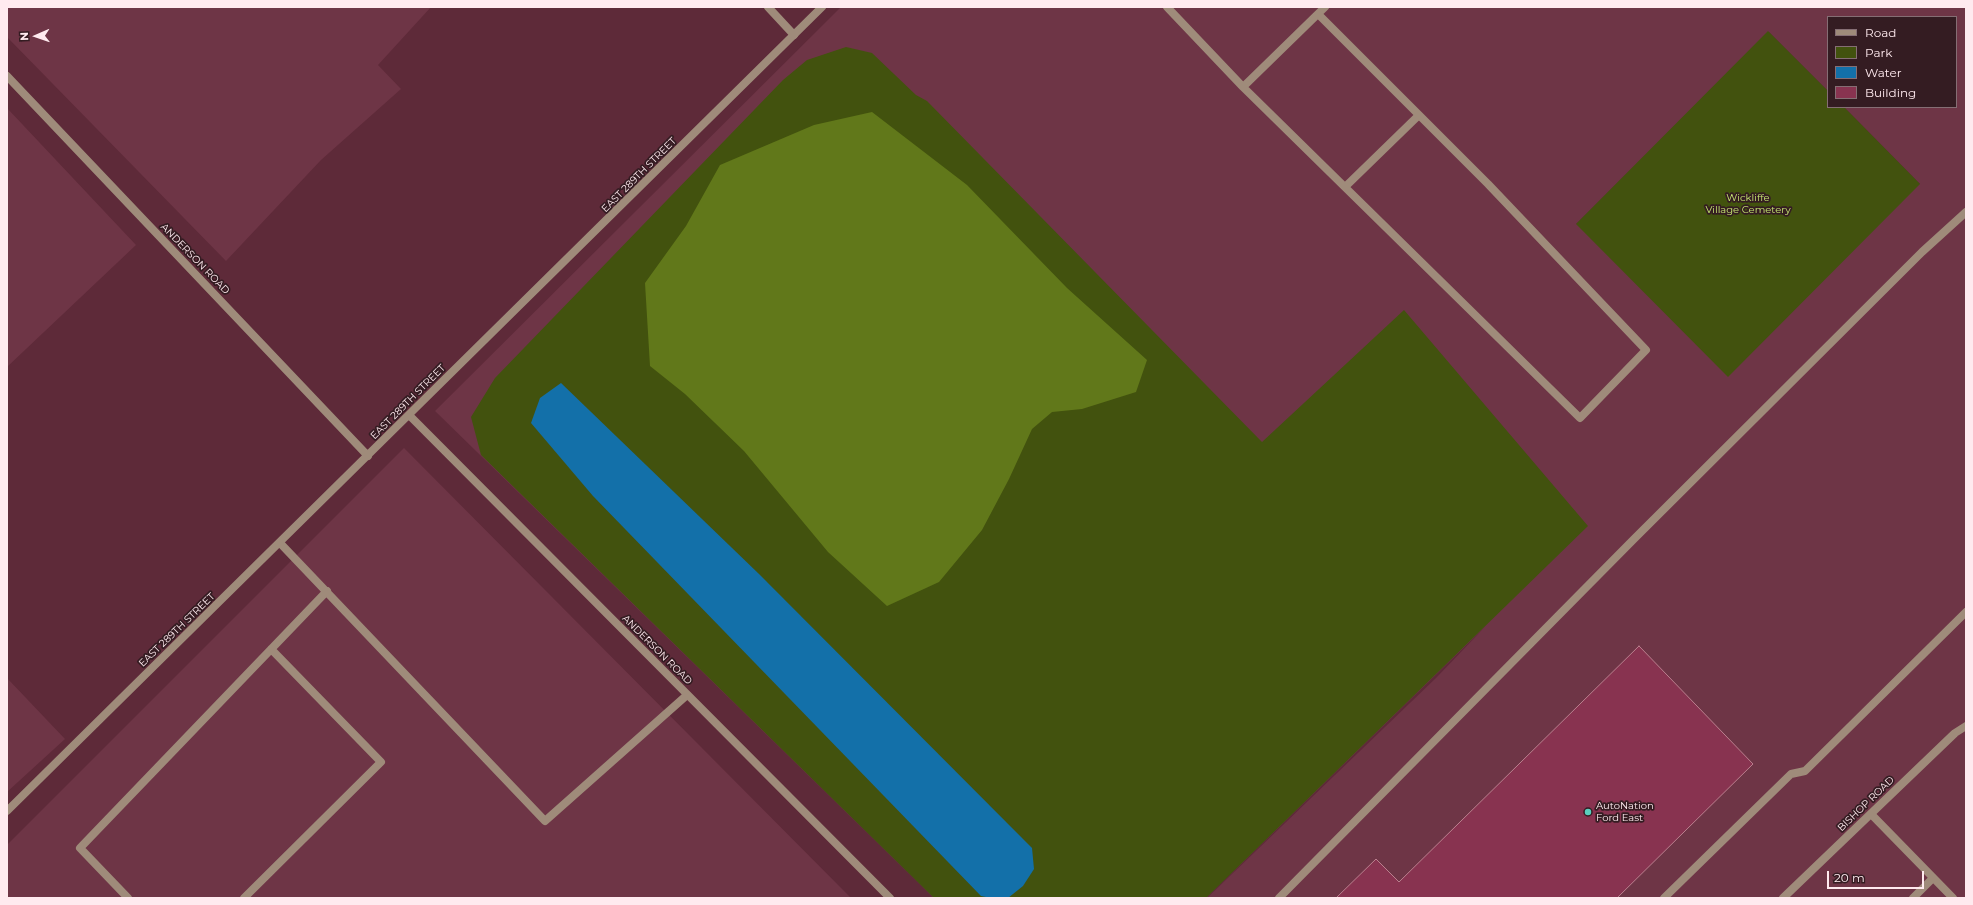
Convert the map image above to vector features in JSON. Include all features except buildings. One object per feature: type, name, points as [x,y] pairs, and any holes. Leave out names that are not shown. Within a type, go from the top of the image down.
[{"type":"street","points":[[768,7],[794,35]]},
{"type":"street","name":"EAST 289TH STREET","points":[[7,811],[822,7]]},
{"type":"street","points":[[1167,7],[1243,87],[1580,418],[1646,350],[1488,184],[1318,14]]},
{"type":"street","points":[[1243,87],[1325,7]]},
{"type":"street","name":"ANDERSON ROAD","points":[[7,76],[368,456]]},
{"type":"street","points":[[1345,187],[1419,115]]},
{"type":"street","points":[[1278,898],[1634,539],[1922,252],[1966,212]]},
{"type":"street","name":"ANDERSON ROAD","points":[[409,416],[890,898]]},
{"type":"street","points":[[280,543],[545,821],[687,694]]},
{"type":"street","points":[[128,898],[80,848],[327,591]]},
{"type":"street","points":[[1664,898],[1790,774],[1805,771],[1966,612]]},
{"type":"street","points":[[244,898],[381,762],[272,649]]},
{"type":"street","name":"BISHOP ROAD","points":[[1783,898],[1955,733],[1966,726]]},
{"type":"street","points":[[1871,814],[1953,898]]},
{"type":"street","points":[[1913,898],[1933,878]]},
{"type":"shaded area","points":[[7,7],[431,7],[378,65],[401,89],[321,160],[226,261],[7,37]]},
{"type":"shaded area","points":[[841,7],[1966,7],[1966,898],[1207,898],[1436,678],[1485,627],[1206,898],[934,898],[435,411]],"holes":[[[1827,16],[1957,16],[1957,108],[1845,108],[1920,184],[1576,224],[1769,32],[1827,90]]]},
{"type":"shaded area","points":[[7,108],[136,245],[7,367]]},
{"type":"shaded area","points":[[404,448],[851,898],[7,898],[7,845]]},
{"type":"shaded area","points":[[7,678],[65,739],[7,792]]},
{"type":"green space","name":"Wickliffe Village Cemetery","points":[[1768,31],[1827,90],[1827,108],[1845,108],[1920,184],[1728,377],[1576,224]]},
{"type":"green space","points":[[846,47],[872,53],[916,95],[927,101],[1262,442],[1404,310],[1588,526],[1206,898],[934,898],[481,455],[471,417],[495,378],[783,80],[807,60]]},
{"type":"green space","points":[[872,112],[967,185],[1067,288],[1147,360],[1136,392],[1082,409],[1052,412],[1032,429],[1009,479],[982,530],[939,582],[887,606],[828,552],[744,451],[685,394],[650,366],[645,283],[686,226],[720,165],[814,125]]},
{"type":"water","points":[[561,383],[759,574],[1032,848],[1034,869],[1023,886],[1008,898],[991,898],[981,896],[593,496],[531,423],[540,398]]},
{"type":"place","name":"AutoNation Ford East","points":[[1588,812]]}]
